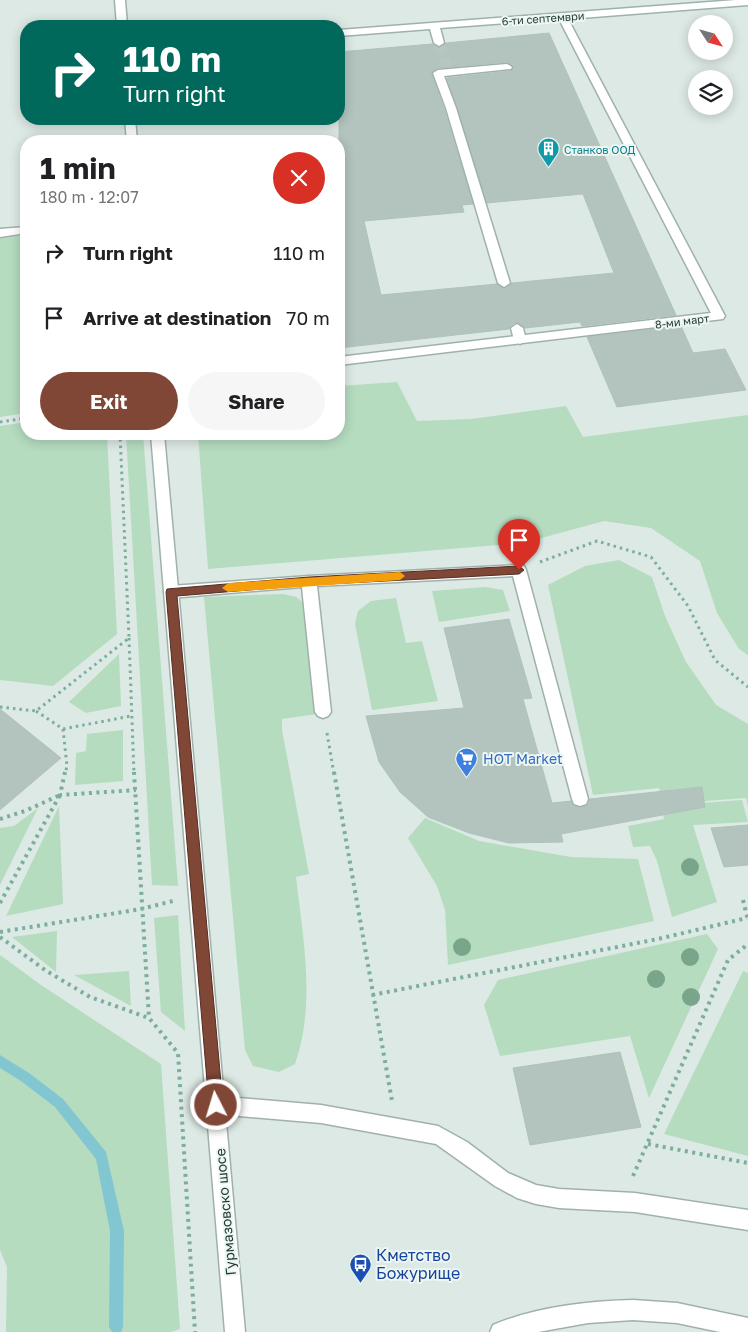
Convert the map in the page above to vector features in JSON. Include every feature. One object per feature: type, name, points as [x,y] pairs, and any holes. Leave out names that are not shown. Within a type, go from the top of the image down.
[{"type":"street","points":[[120,0],[122,20]]},
{"type":"street","name":"6-ти септември","points":[[345,33],[748,2]]},
{"type":"street","name":"8-ми март","points":[[345,360],[519,334],[719,316],[562,16]]},
{"type":"street","points":[[434,26],[439,43]]},
{"type":"street","points":[[504,283],[451,108],[438,73],[448,69],[507,67]]},
{"type":"street","points":[[0,233],[20,231]]},
{"type":"street","name":"Гурмазовско шосе","points":[[158,440],[235,1332]]},
{"type":"street","points":[[171,592],[309,581],[519,570],[580,800]]},
{"type":"street","points":[[309,581],[323,712]]},
{"type":"street","points":[[216,1105],[320,1114],[438,1135],[451,1141],[494,1174],[523,1191],[555,1199],[621,1201],[748,1220]]},
{"type":"street","points":[[500,1332],[581,1314],[630,1310],[676,1313],[748,1328]]},
{"type":"path","points":[[0,422],[20,419]]},
{"type":"path","points":[[120,440],[131,716],[141,909],[149,1018]]},
{"type":"path","points":[[519,570],[597,541],[651,557],[688,606],[715,660],[748,687]]},
{"type":"path","points":[[36,711],[128,638]]},
{"type":"path","points":[[0,707],[36,711],[63,729],[131,716]]},
{"type":"path","points":[[323,712],[396,1127]]},
{"type":"path","points":[[0,903],[60,795],[67,766],[63,729]]},
{"type":"path","points":[[0,819],[25,811],[60,795],[136,790]]},
{"type":"path","points":[[0,932],[141,909],[198,894]]},
{"type":"path","points":[[372,995],[658,939],[747,919],[743,900]]},
{"type":"path","points":[[0,938],[45,970],[90,997],[149,1018],[178,1053],[195,1332]]},
{"type":"path","points":[[621,1201],[648,1144],[728,960],[748,944]]},
{"type":"path","points":[[648,1144],[748,1163]]},
{"type":"green space","points":[[20,235],[20,414],[0,417],[0,237]]},
{"type":"green space","points":[[397,382],[417,421],[471,419],[566,406],[583,437],[748,415],[748,655],[739,649],[717,613],[700,561],[651,528],[604,521],[523,543],[208,569],[198,440],[345,440],[345,386]]},
{"type":"green space","points":[[20,423],[20,440],[107,440],[117,634],[53,686],[0,680],[0,426]]},
{"type":"green space","points":[[126,440],[143,440],[178,886],[152,885]]},
{"type":"green space","points":[[619,560],[652,577],[665,616],[686,662],[716,705],[748,724],[748,806],[746,798],[663,804],[659,788],[593,795],[548,585],[585,566]]},
{"type":"green space","points":[[485,587],[503,590],[510,611],[439,622],[432,591]]},
{"type":"green space","points":[[283,594],[296,597],[304,603],[317,714],[282,719],[282,730],[309,874],[296,877],[306,971],[305,1018],[295,1064],[279,1072],[253,1066],[245,1050],[204,597]]},
{"type":"green space","points":[[396,598],[406,643],[422,641],[438,701],[372,710],[355,624],[358,611],[371,601]]},
{"type":"green space","points":[[119,654],[121,706],[86,713],[69,702]]},
{"type":"green space","points":[[123,730],[123,781],[75,785],[76,753],[86,751],[87,734]]},
{"type":"green space","points":[[742,800],[748,822],[693,825],[717,902],[672,917],[657,861],[650,846],[633,847],[628,826],[664,819],[661,806]]},
{"type":"green space","points":[[59,806],[63,904],[6,916]]},
{"type":"green space","points":[[38,808],[0,885],[0,828],[14,826]]},
{"type":"green space","points":[[425,818],[479,841],[571,857],[638,859],[654,921],[448,965],[445,910],[437,886],[408,838]]},
{"type":"green space","points":[[178,915],[185,1031],[161,1012],[154,918]]},
{"type":"green space","points":[[57,931],[56,972],[12,937]]},
{"type":"green space","points":[[707,934],[718,949],[649,1098],[630,1036],[500,1056],[484,1005],[498,980]]},
{"type":"green space","points":[[0,955],[41,985],[161,1064],[180,1329],[171,1332],[6,1332],[7,1267],[0,1250]]},
{"type":"green space","points":[[129,971],[131,1006],[74,975]]},
{"type":"green space","points":[[743,971],[748,973],[748,1156],[664,1134]]},
{"type":"building","name":"Станков ООД","points":[[549,33],[676,315],[582,326],[580,322],[525,328],[516,322],[509,329],[345,347],[345,135],[339,135],[339,125],[345,125],[345,51],[432,44],[440,48],[446,43]],"holes":[[[507,62],[514,66],[511,71],[447,78],[487,203],[583,194],[614,273],[512,283],[505,289],[497,284],[381,295],[364,221],[464,212],[462,205],[473,204],[431,72],[438,68]]]},
{"type":"building","points":[[681,326],[693,353],[725,349],[746,390],[617,407],[587,337]]},
{"type":"building","name":"HOT Market","points":[[509,619],[532,698],[523,699],[552,803],[571,801],[573,806],[581,808],[588,805],[590,799],[702,787],[705,807],[561,834],[563,842],[509,843],[469,833],[428,817],[400,792],[379,762],[366,716],[464,708],[444,628]]},
{"type":"building","points":[[0,709],[61,758],[0,810]]},
{"type":"building","points":[[748,825],[748,865],[724,867],[711,828]]},
{"type":"building","points":[[620,1052],[641,1127],[530,1145],[513,1068]]},
{"type":"waterway","points":[[0,1061],[59,1103],[102,1156],[117,1231],[116,1327]]},
{"type":"tunnel","points":[[439,43],[447,66]]},
{"type":"slow traffic","points":[[228,588],[400,576]]},
{"type":"place","name":"Станков ООД","points":[[548,168]]},
{"type":"place","name":"HOT Market","points":[[467,777]]},
{"type":"place","name":"Кметство Божурище","points":[[360,1283]]},
{"type":"route","points":[[216,1105],[171,592],[309,581],[519,570]]}]
